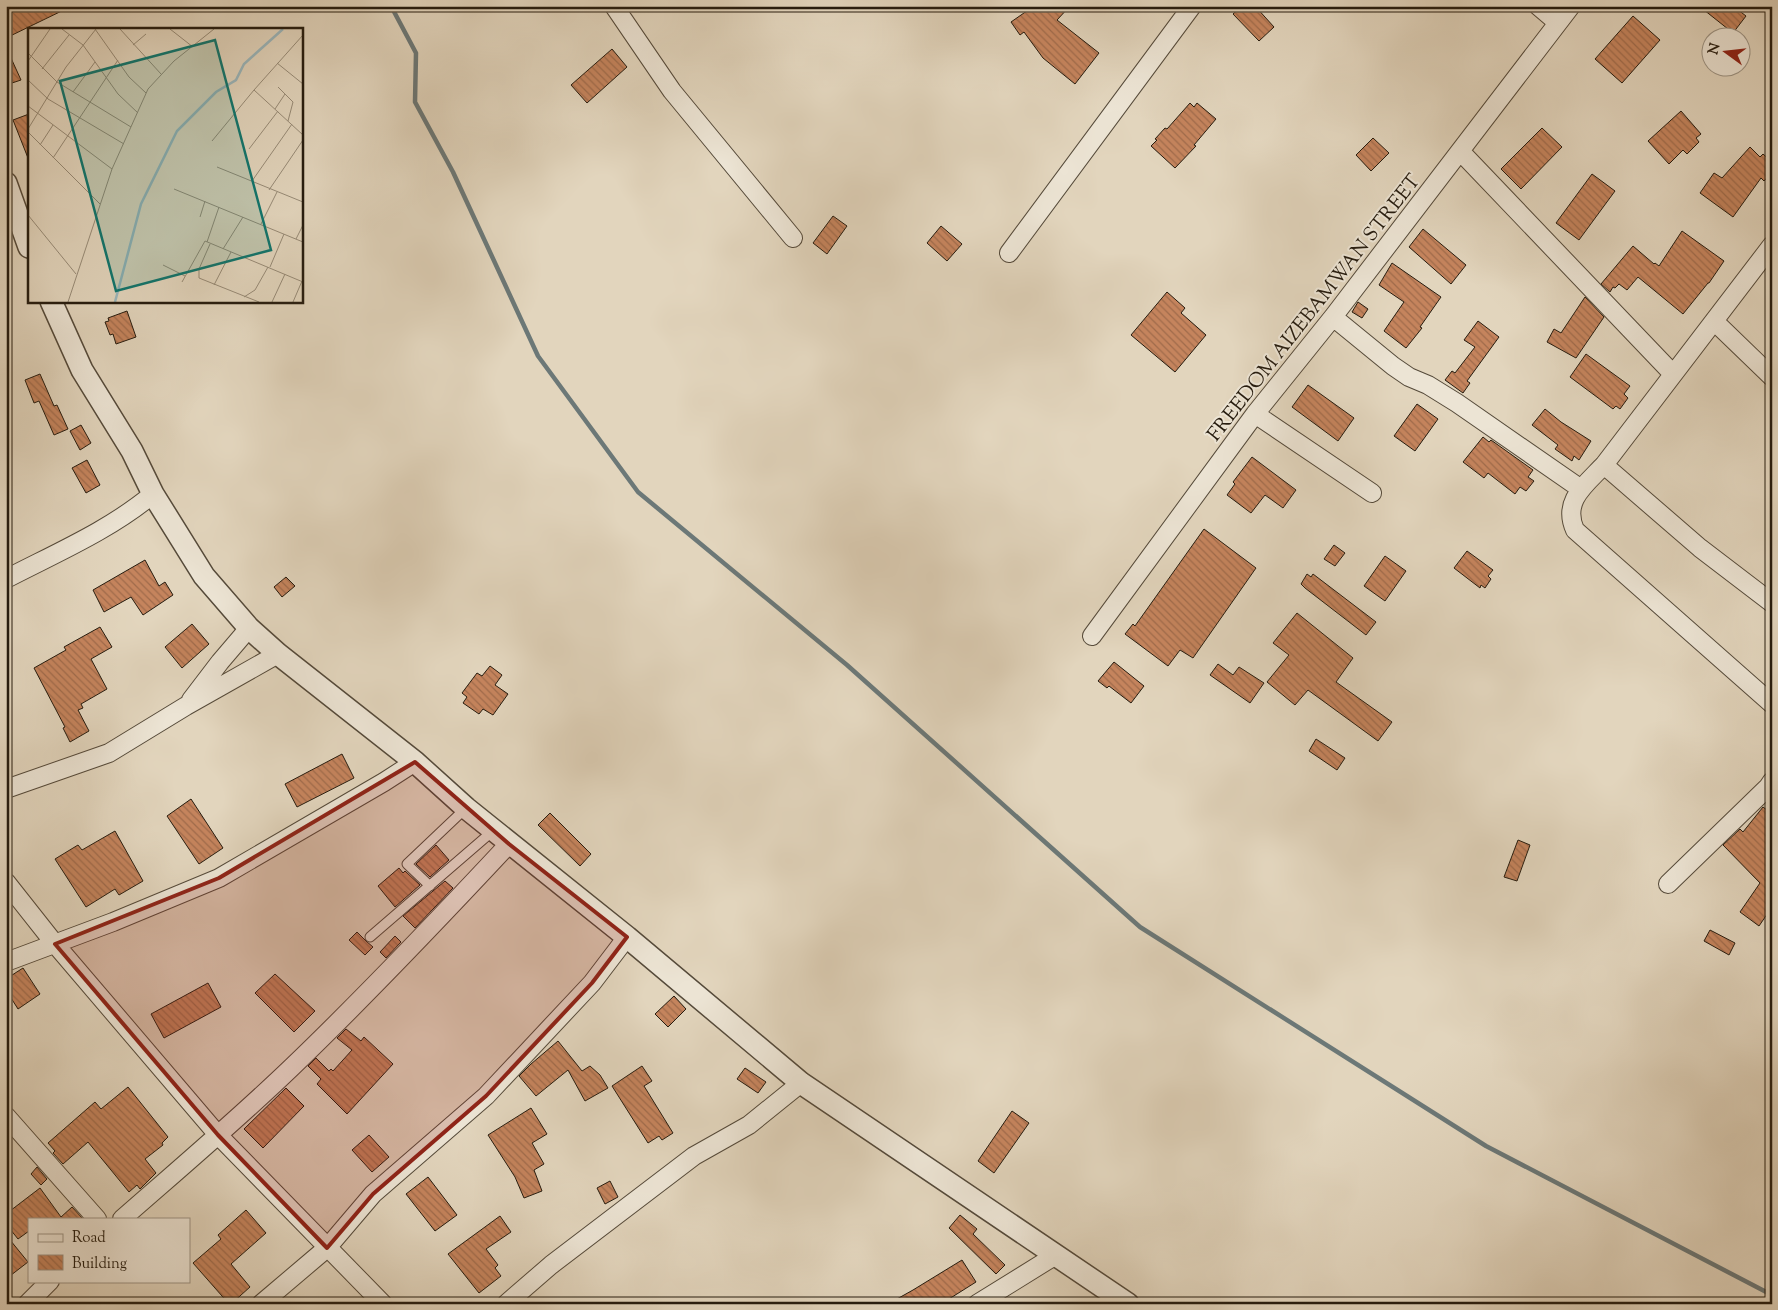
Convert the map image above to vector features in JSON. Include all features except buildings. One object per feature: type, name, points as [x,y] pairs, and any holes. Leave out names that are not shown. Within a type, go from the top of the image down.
[{"type":"street","points":[[614,6],[672,91],[793,238]]},
{"type":"street","points":[[1009,253],[1192,6]]},
{"type":"street","points":[[1538,6],[1558,23]]},
{"type":"street","name":"FREEDOM AIZEBAMWAN STREET","points":[[1092,636],[1255,414],[1333,317],[1572,6]]},
{"type":"street","points":[[1460,151],[1673,374]]},
{"type":"street","points":[[7,188],[28,244]]},
{"type":"street","points":[[1772,244],[1604,465],[1581,489],[1572,503],[1570,512],[1575,530],[1772,704]]},
{"type":"street","points":[[51,302],[82,370],[132,451],[153,494],[204,576],[249,628],[278,654],[415,762],[466,808],[627,937],[801,1082],[1128,1304]]},
{"type":"street","points":[[1333,317],[1392,366],[1409,377],[1428,384],[1581,489]]},
{"type":"street","points":[[1714,321],[1772,377]]},
{"type":"street","points":[[1255,414],[1372,493]]},
{"type":"street","points":[[1604,465],[1700,548],[1772,603]]},
{"type":"street","points":[[6,579],[108,526],[153,494]]},
{"type":"street","points":[[186,706],[249,628]]},
{"type":"street","points":[[6,789],[109,753],[186,706],[278,654]]},
{"type":"street","points":[[6,962],[113,922],[219,878],[415,762]]},
{"type":"street","points":[[1668,884],[1772,781]]},
{"type":"street","points":[[123,1218],[292,1067],[405,955],[501,837]]},
{"type":"street","points":[[6,882],[55,944],[218,1135],[383,1304]]},
{"type":"street","points":[[261,1304],[327,1248],[373,1194],[486,1096],[592,983],[627,937]]},
{"type":"street","points":[[506,1304],[551,1265],[694,1156],[749,1125],[801,1082]]},
{"type":"street","points":[[6,1116],[96,1218]]},
{"type":"street","points":[[977,1304],[1056,1256]]},
{"type":"street","points":[[27,1304],[49,1282]]},
{"type":"lane","points":[[430,886],[407,864],[466,808]]},
{"type":"lane","points":[[370,937],[430,886],[501,837]]},
{"type":"highlighted area","points":[[415,762],[509,844],[627,937],[592,983],[486,1096],[373,1194],[327,1248],[218,1135],[55,944],[219,878]]},
{"type":"waterway","points":[[391,6],[416,53],[415,102],[453,172],[538,356],[638,492],[847,665],[1140,927],[1486,1146],[1772,1295]]}]
